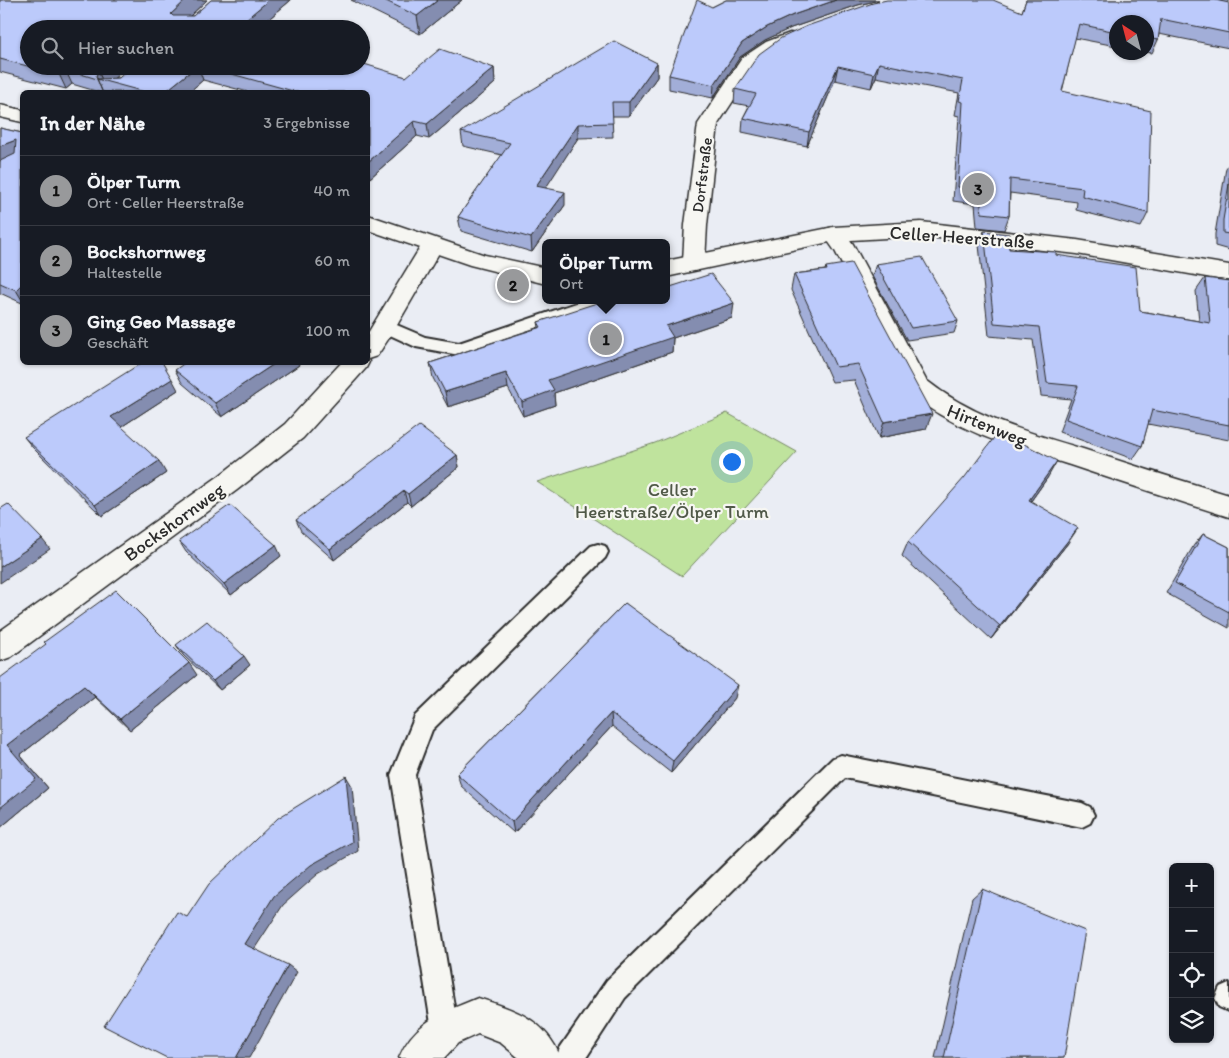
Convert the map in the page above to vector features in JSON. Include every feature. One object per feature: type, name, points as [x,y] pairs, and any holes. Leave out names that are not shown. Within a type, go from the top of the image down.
[{"type":"street","name":"Dorfstraße","points":[[694,262],[696,225],[708,124],[749,62],[772,46],[806,31]]},
{"type":"street","points":[[0,111],[20,116]]},
{"type":"street","points":[[370,223],[432,246],[542,275]]},
{"type":"street","name":"Celler Heerstraße","points":[[670,268],[834,234],[880,230],[930,230],[1077,247],[1229,273]]},
{"type":"street","name":"Hirtenweg","points":[[834,234],[845,249],[917,386],[932,400],[947,410],[1002,434],[1229,506]]},
{"type":"street","points":[[370,347],[385,326],[432,246]]},
{"type":"street","name":"Bockshornweg","points":[[0,648],[228,483],[294,431],[354,365]]},
{"type":"street","points":[[423,1050],[478,1016],[514,1028],[536,1048],[542,1058]]},
{"type":"lane","points":[[670,272],[694,262]]},
{"type":"lane","points":[[385,326],[422,344],[459,349],[592,304]]},
{"type":"lane","points":[[423,1050],[403,774],[423,723],[598,552]]},
{"type":"lane","points":[[570,1058],[616,989],[841,766],[1082,816]]},
{"type":"green space","name":"Celler Heerstraße/Ölper Turm","points":[[727,413],[797,452],[682,576],[537,482],[655,443]]},
{"type":"building","points":[[0,0],[186,0],[171,14],[173,16],[193,16],[211,0],[269,0],[245,20],[20,20],[20,64],[0,59]]},
{"type":"building","points":[[384,0],[438,0],[417,16]]},
{"type":"building","points":[[697,0],[712,7],[726,0],[836,0],[793,15],[767,27],[742,43],[714,85],[669,75]]},
{"type":"building","points":[[887,0],[993,0],[1022,12],[1026,0],[1215,0],[1229,3],[1229,33],[1161,19],[1158,40],[1154,39],[1154,15],[1109,15],[1109,30],[1079,24],[1062,91],[1151,111],[1148,213],[1082,196],[1083,188],[1010,179],[1009,216],[982,213],[979,190],[958,187],[963,102],[959,101],[963,80],[879,63],[874,74],[838,66],[809,132],[743,118],[756,94],[735,89],[759,54],[781,38],[807,26]]},
{"type":"building","points":[[614,41],[657,63],[629,102],[612,102],[613,123],[578,124],[536,186],[565,192],[531,238],[458,217],[510,143],[461,132]]},
{"type":"building","points":[[440,49],[494,68],[427,124],[414,121],[370,160],[370,90],[289,90],[235,75],[370,75],[370,66],[406,77]]},
{"type":"building","points":[[84,75],[96,75],[97,79]]},
{"type":"building","points":[[122,75],[186,75],[167,90],[138,90],[97,79],[119,78]]},
{"type":"building","points":[[0,128],[20,133],[20,286],[16,290],[0,283],[0,161],[15,154],[16,140],[0,146]]},
{"type":"building","points":[[1229,184],[1229,234],[1223,233],[1223,220]]},
{"type":"building","points":[[984,231],[1009,234],[1009,249],[1056,252],[1056,255],[1136,267],[1140,311],[1210,323],[1205,278],[1229,281],[1229,425],[1152,410],[1142,446],[1066,419],[1078,386],[1047,383],[1039,327],[994,323]]},
{"type":"building","points":[[922,257],[958,321],[911,328],[876,264]]},
{"type":"building","points":[[851,263],[932,414],[884,422],[858,364],[836,367],[794,274],[827,270],[826,267]]},
{"type":"building","points":[[711,274],[734,303],[666,326],[673,337],[548,380],[554,390],[522,402],[506,373],[445,392],[430,363],[541,327],[538,322],[594,304],[670,304],[670,287]]},
{"type":"building","points":[[138,365],[164,365],[172,379],[111,417],[159,461],[95,505],[24,437]]},
{"type":"building","points":[[182,365],[272,365],[215,403],[175,370]]},
{"type":"building","points":[[419,426],[457,455],[408,494],[404,491],[330,549],[296,520]]},
{"type":"building","points":[[999,431],[1057,461],[1029,500],[1078,528],[1000,626],[908,542],[965,477]]},
{"type":"building","points":[[8,504],[42,539],[0,567],[0,509]]},
{"type":"building","points":[[230,505],[276,545],[224,584],[179,541]]},
{"type":"building","points":[[1203,534],[1229,547],[1229,612],[1175,583]]},
{"type":"building","points":[[116,590],[189,663],[120,719],[84,686],[7,745],[36,779],[0,808],[0,678],[46,644],[44,642]]},
{"type":"building","points":[[625,603],[738,685],[673,761],[611,713],[512,822],[457,774]]},
{"type":"building","points":[[207,621],[244,656],[213,681],[176,645]]},
{"type":"building","points":[[346,776],[352,842],[311,865],[274,896],[244,944],[288,965],[236,1058],[167,1058],[104,1026],[177,912],[187,917],[209,884],[278,818]]},
{"type":"building","points":[[982,889],[1085,931],[1064,1058],[944,1058]]},
{"type":"place","name":"Ging Geo Massage","points":[[978,189]]},
{"type":"place","name":"Bockshornweg","points":[[513,285]]},
{"type":"place","name":"Ölper Turm","points":[[606,339]]}]
